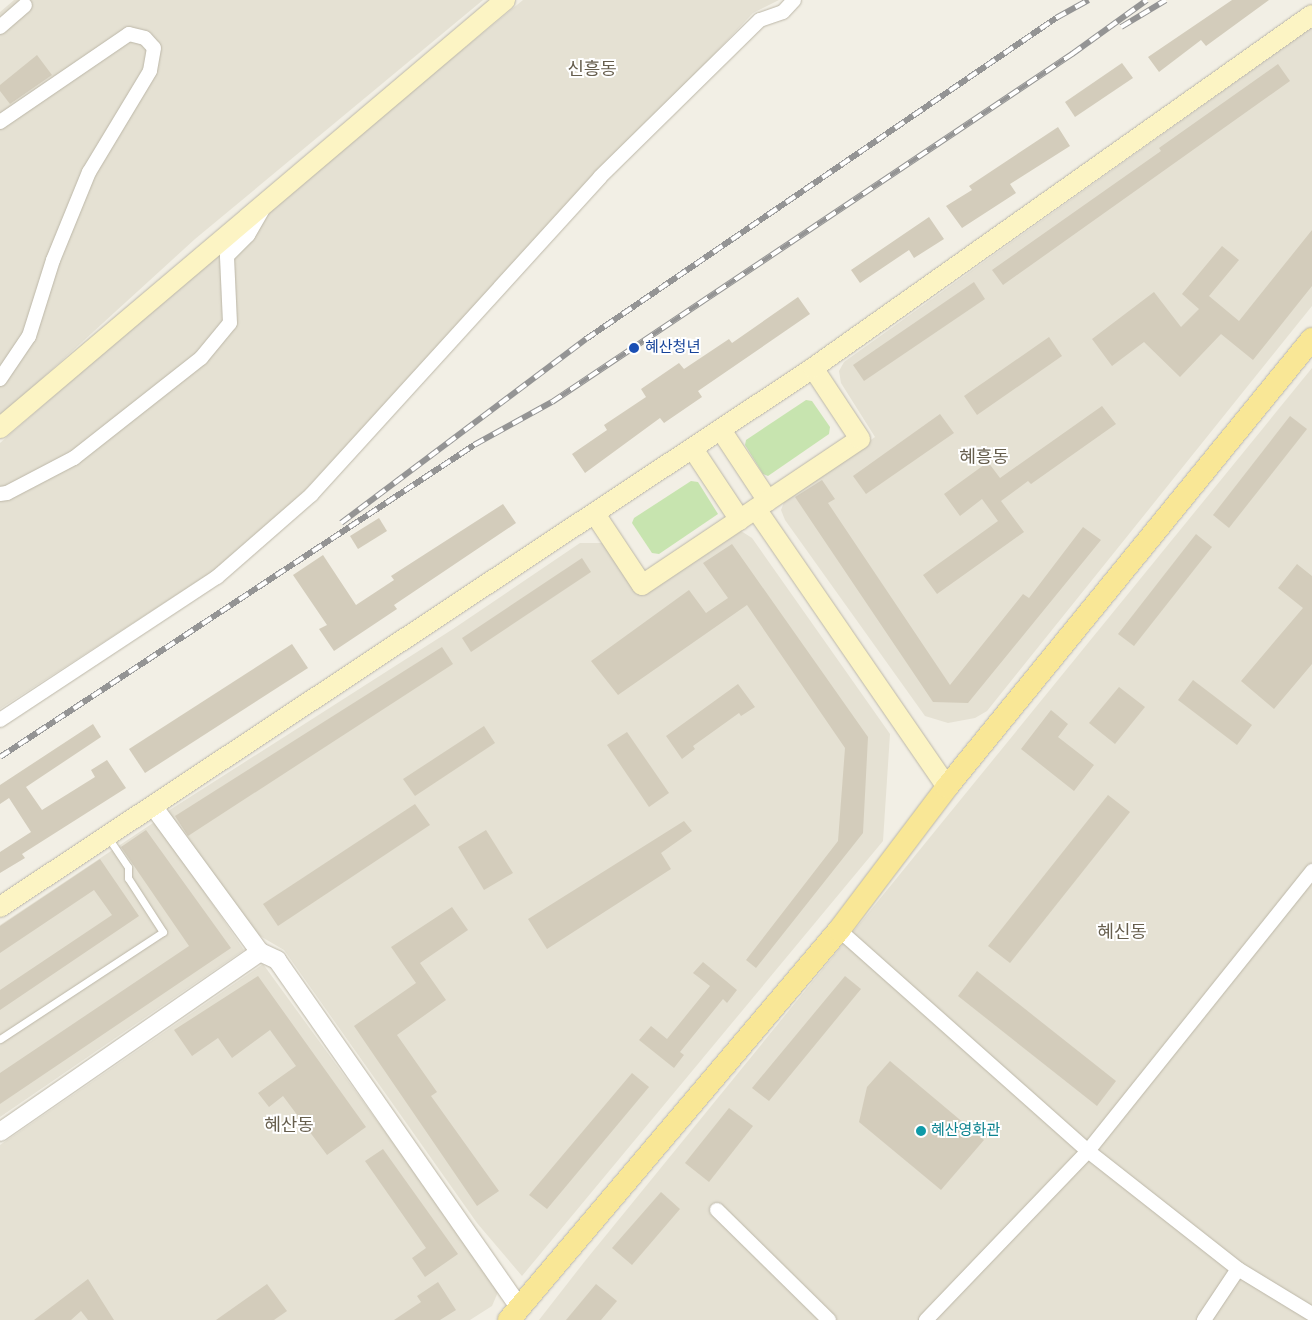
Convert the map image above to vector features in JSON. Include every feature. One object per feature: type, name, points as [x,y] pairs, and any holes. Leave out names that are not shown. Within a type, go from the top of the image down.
[{"type":"main road","points":[[0,428],[506,0]]},
{"type":"main road","points":[[0,906],[813,368],[1312,15]]},
{"type":"main road","points":[[514,1314],[838,930],[948,787],[1312,339]]},
{"type":"main road","points":[[594,514],[642,585],[755,510],[860,439],[813,368]]},
{"type":"main road","points":[[721,430],[755,510]]},
{"type":"main road","points":[[693,449],[755,510],[948,787]]},
{"type":"street","points":[[0,720],[217,577],[311,495],[600,177],[760,20],[783,12],[794,0]]},
{"type":"street","points":[[0,27],[25,5]]},
{"type":"street","points":[[0,122],[129,34],[145,38],[154,48],[150,71],[89,172],[53,260],[29,336],[0,379]]},
{"type":"street","points":[[0,494],[7,493],[74,458],[201,358],[230,323],[228,256],[248,235],[270,198]]},
{"type":"street","points":[[153,806],[260,952],[276,960],[514,1314]]},
{"type":"street","points":[[926,1320],[1088,1151],[1312,871]]},
{"type":"street","points":[[838,930],[1088,1151],[1238,1269],[1312,1314]]},
{"type":"street","points":[[0,1132],[260,952]]},
{"type":"street","points":[[717,1210],[829,1320]]},
{"type":"street","points":[[1204,1320],[1238,1269]]},
{"type":"lane","points":[[0,1039],[163,932],[128,878],[128,867],[108,836]]},
{"type":"shaded area","points":[[14,0],[483,0],[195,239],[0,417],[0,12]]},
{"type":"shaded area","points":[[523,0],[779,0],[753,13],[289,507],[218,568],[0,709],[0,443],[276,202]]},
{"type":"shaded area","points":[[1312,27],[1312,306],[987,711],[975,718],[948,723],[925,716],[785,520],[781,510],[784,502],[875,437],[841,383],[839,371],[844,362]]},
{"type":"shaded area","points":[[1312,368],[1312,1320],[539,1320],[585,1261]]},
{"type":"shaded area","points":[[741,531],[752,538],[890,734],[883,841],[522,1276],[477,1223],[284,950],[260,936],[165,813],[453,629],[580,543],[607,543],[643,596]]},
{"type":"shaded area","points":[[156,821],[244,950],[0,1117],[0,925]]},
{"type":"shaded area","points":[[263,964],[490,1276],[498,1292],[492,1306],[470,1320],[0,1320],[0,1145]]},
{"type":"green space","points":[[806,400],[812,401],[830,427],[829,434],[768,476],[763,474],[745,445],[746,440]]},
{"type":"green space","points":[[691,481],[698,482],[718,514],[659,554],[652,553],[632,523],[634,518]]},
{"type":"building","points":[[1232,0],[1269,0],[1206,46],[1201,40],[1159,72],[1148,57]]},
{"type":"building","points":[[37,55],[52,75],[10,104],[0,91],[0,85]]},
{"type":"building","points":[[1122,63],[1133,78],[1075,117],[1065,102]]},
{"type":"building","points":[[1278,64],[1290,81],[1003,285],[992,270],[1161,151],[1159,148]]},
{"type":"building","points":[[1058,127],[1070,146],[1010,184],[1016,193],[962,228],[946,206],[972,190],[969,186]]},
{"type":"building","points":[[929,217],[944,239],[914,258],[909,250],[860,283],[851,270]]},
{"type":"building","points":[[1312,230],[1312,286],[1253,360],[1221,334],[1180,377],[1144,342],[1112,366],[1092,339],[1154,292],[1181,327],[1199,309],[1182,294],[1222,246],[1239,260],[1209,296],[1239,321]]},
{"type":"building","points":[[974,282],[985,299],[864,381],[853,365]]},
{"type":"building","points":[[798,297],[810,314],[698,391],[702,397],[664,423],[660,418],[585,473],[572,454],[607,430],[604,425],[646,397],[641,389],[679,363],[684,369],[729,339],[732,343]]},
{"type":"building","points":[[1049,337],[1062,356],[977,415],[964,396]]},
{"type":"building","points":[[1102,406],[1116,424],[1031,484],[1028,481],[1001,501],[1024,532],[937,594],[923,575],[998,521],[982,499],[960,516],[944,494],[988,462],[1000,478]]},
{"type":"building","points":[[940,414],[954,433],[866,494],[853,476]]},
{"type":"building","points":[[1290,416],[1307,429],[1229,528],[1213,515]]},
{"type":"building","points":[[822,480],[835,499],[828,503],[950,685],[1023,594],[1029,598],[1083,527],[1101,540],[968,703],[933,702],[795,497]]},
{"type":"building","points":[[503,504],[516,523],[394,605],[397,609],[334,651],[319,629],[327,625],[293,575],[323,555],[356,605],[394,580],[391,576]]},
{"type":"building","points":[[379,518],[387,531],[358,549],[350,536]]},
{"type":"building","points":[[1196,534],[1212,547],[1134,646],[1118,634]]},
{"type":"building","points":[[732,544],[868,737],[863,833],[756,968],[746,960],[838,841],[845,748],[747,605],[618,695],[591,661],[689,590],[706,613],[728,598],[703,563]]},
{"type":"building","points":[[582,558],[591,572],[471,652],[462,638]]},
{"type":"building","points":[[1297,564],[1312,576],[1312,664],[1274,709],[1241,681],[1303,608],[1278,588]]},
{"type":"building","points":[[292,644],[308,668],[145,773],[129,749]]},
{"type":"building","points":[[442,647],[453,664],[188,836],[175,816]]},
{"type":"building","points":[[1193,680],[1252,725],[1237,745],[1178,700]]},
{"type":"building","points":[[738,684],[755,707],[741,716],[739,713],[693,746],[695,749],[682,759],[666,736]]},
{"type":"building","points":[[1119,687],[1145,707],[1115,744],[1089,723]]},
{"type":"building","points":[[1051,710],[1068,724],[1058,737],[1094,765],[1074,791],[1021,749]]},
{"type":"building","points":[[93,724],[101,737],[26,787],[42,810],[95,777],[91,770],[107,760],[126,788],[22,854],[25,858],[0,873],[0,852],[31,832],[9,798],[0,804],[0,785]]},
{"type":"building","points":[[484,726],[495,743],[415,796],[403,779]]},
{"type":"building","points":[[627,732],[669,793],[649,807],[607,745]]},
{"type":"building","points":[[1108,795],[1130,812],[1010,963],[988,946]]},
{"type":"building","points":[[415,804],[430,825],[278,926],[263,904]]},
{"type":"building","points":[[684,821],[692,831],[661,853],[671,869],[547,949],[528,919]]},
{"type":"building","points":[[146,830],[231,948],[0,1104],[0,1073],[189,946],[121,847]]},
{"type":"building","points":[[486,830],[513,873],[484,890],[458,847]]},
{"type":"building","points":[[100,859],[139,916],[0,1010],[0,990],[112,915],[94,890],[0,953],[0,926]]},
{"type":"building","points":[[452,907],[468,930],[420,963],[446,1000],[397,1035],[437,1092],[431,1096],[499,1191],[477,1206],[354,1026],[416,983],[391,947]]},
{"type":"building","points":[[703,962],[737,990],[727,1003],[723,999],[680,1052],[684,1055],[674,1068],[639,1040],[651,1026],[667,1039],[710,986],[693,973]]},
{"type":"building","points":[[977,971],[1116,1081],[1097,1106],[958,996]]},
{"type":"building","points":[[258,976],[366,1127],[327,1155],[283,1096],[269,1107],[258,1093],[296,1066],[270,1030],[232,1058],[218,1038],[192,1056],[174,1030]]},
{"type":"building","points":[[845,976],[861,989],[769,1101],[752,1088]]},
{"type":"building","name":"혜산영화관","points":[[890,1061],[984,1140],[941,1190],[859,1122],[867,1087]]},
{"type":"building","points":[[632,1073],[649,1087],[547,1209],[529,1195]]},
{"type":"building","points":[[729,1108],[753,1126],[709,1182],[685,1163]]},
{"type":"building","points":[[383,1149],[458,1254],[425,1277],[412,1258],[426,1248],[365,1161]]},
{"type":"building","points":[[661,1192],[680,1209],[632,1265],[612,1248]]},
{"type":"building","points":[[88,1279],[114,1320],[88,1320],[81,1311],[71,1320],[34,1320]]},
{"type":"building","points":[[438,1282],[456,1310],[440,1320],[394,1320],[421,1302],[417,1296]]},
{"type":"building","points":[[267,1284],[287,1311],[274,1320],[216,1320]]},
{"type":"building","points":[[596,1284],[617,1301],[601,1320],[566,1320]]},
{"type":"railway","points":[[341,523],[586,339],[1056,18],[1088,0]]},
{"type":"railway","points":[[0,757],[474,445],[552,402],[1072,54],[1147,0]]},
{"type":"railway","points":[[1121,27],[1166,0]]},
{"type":"place","name":"혜산청년","points":[[634,348]]},
{"type":"place","name":"혜산영화관","points":[[921,1131]]},
{"type":"district","name":"신흥동","points":[[592,69]]},
{"type":"district","name":"혜흥동","points":[[984,457]]},
{"type":"district","name":"혜신동","points":[[1122,932]]},
{"type":"district","name":"혜산동","points":[[289,1125]]}]
